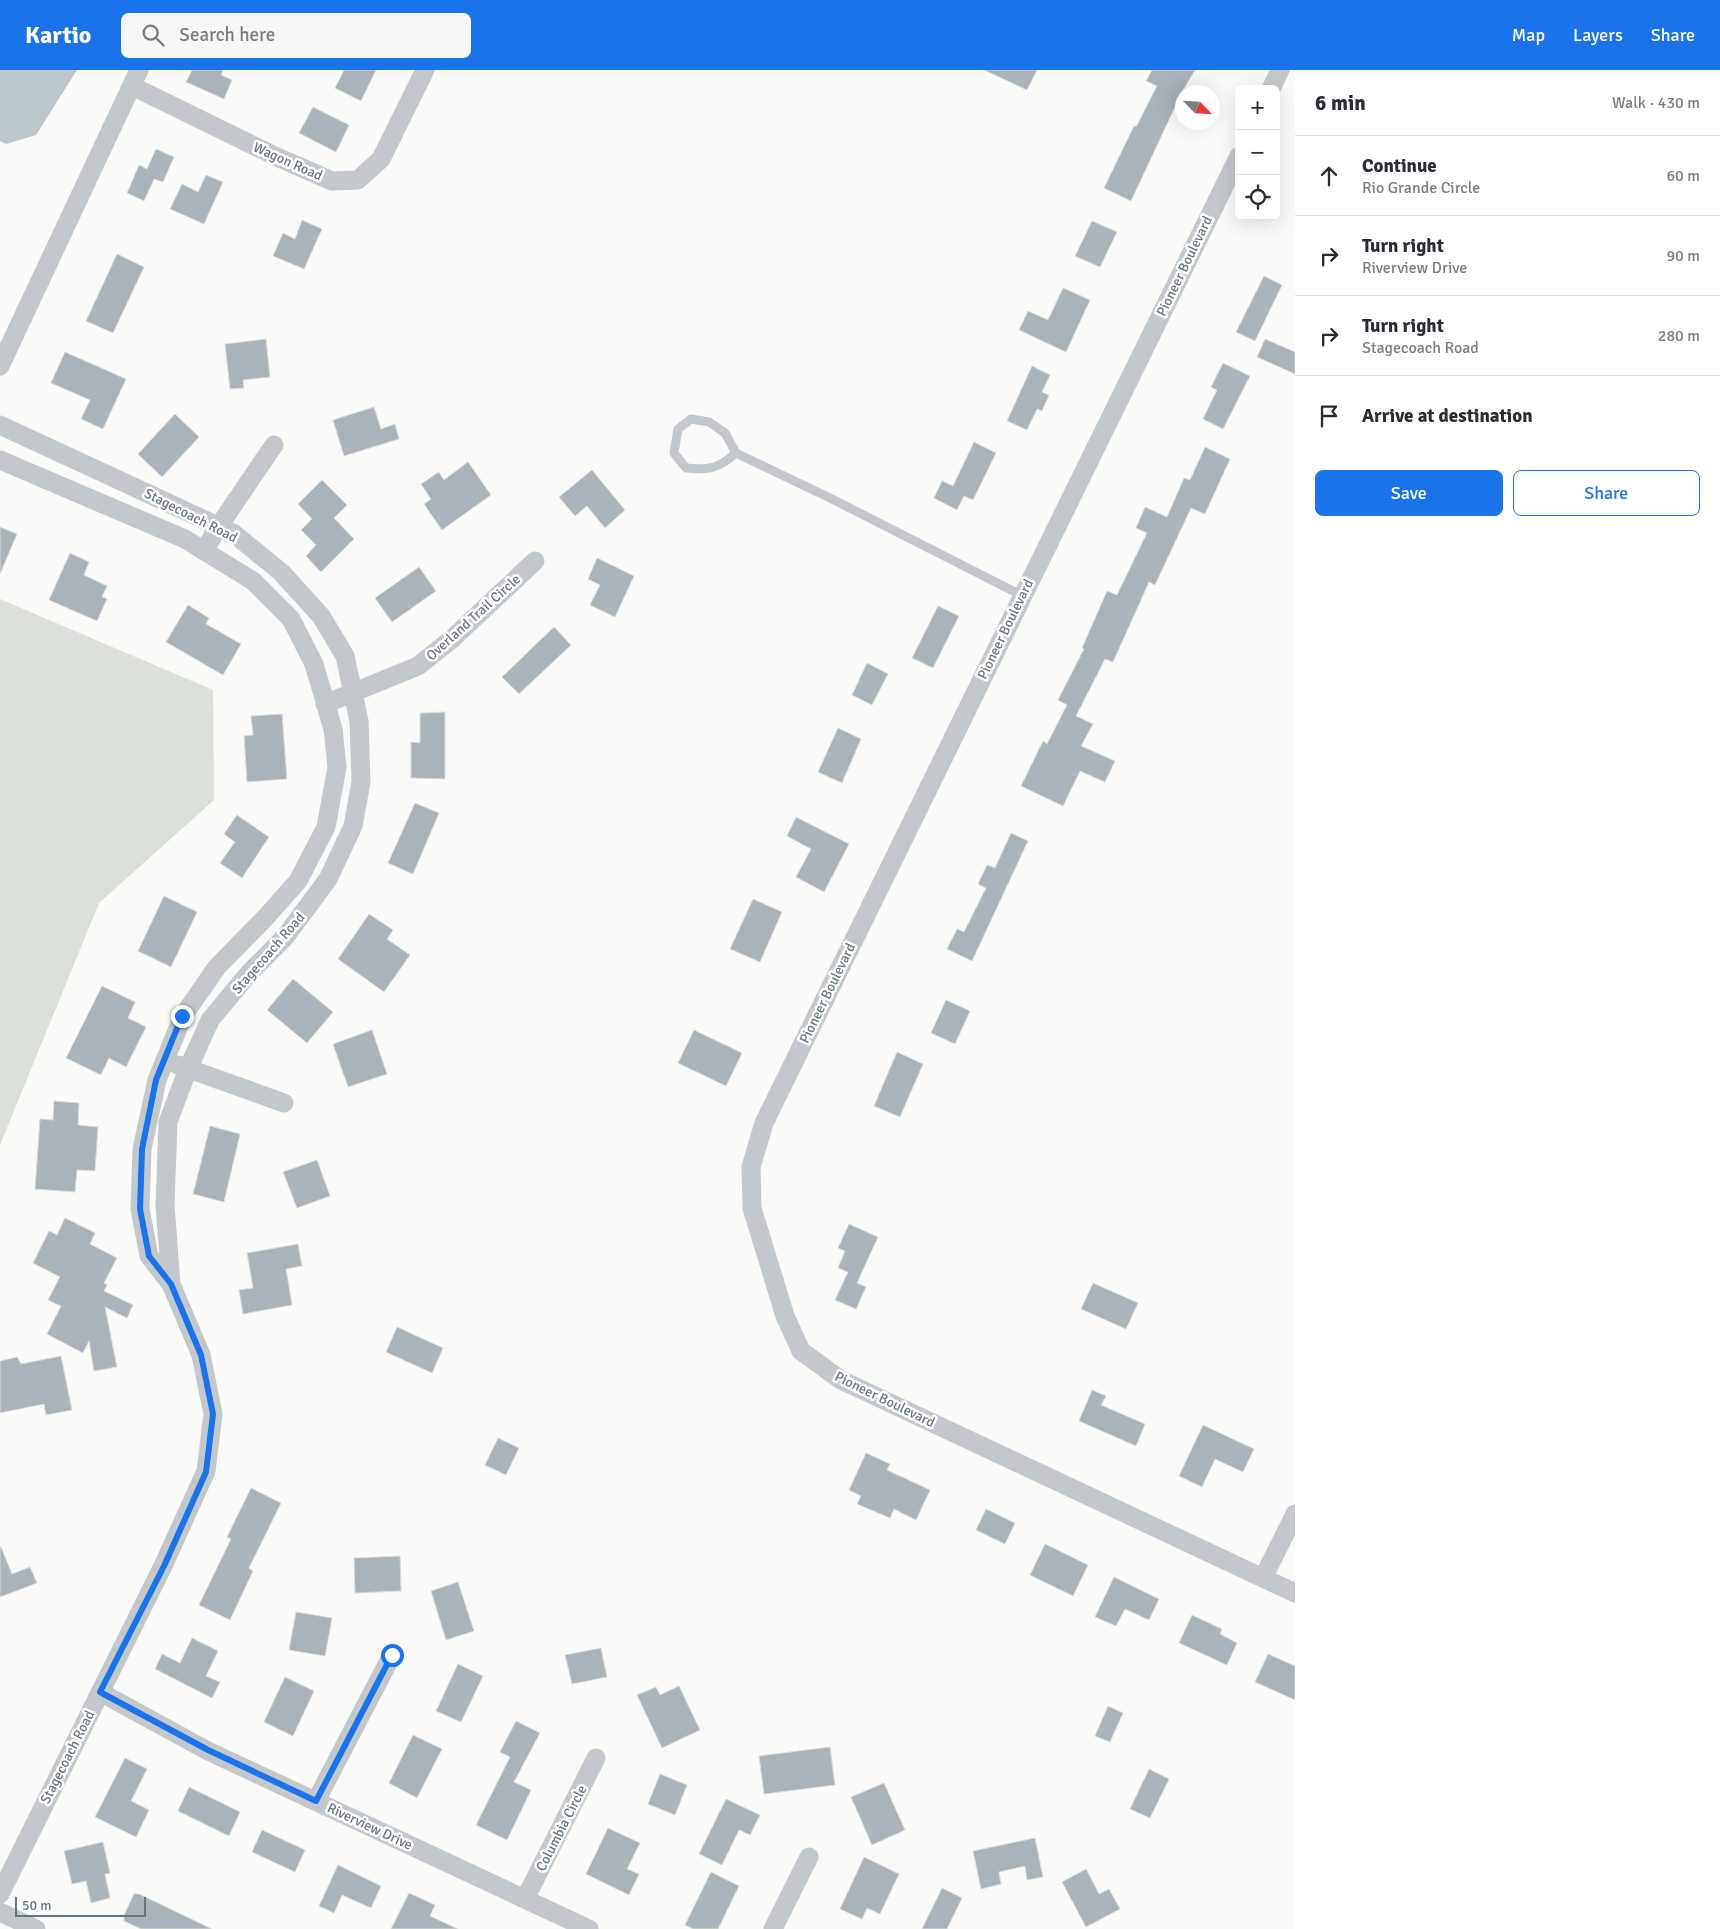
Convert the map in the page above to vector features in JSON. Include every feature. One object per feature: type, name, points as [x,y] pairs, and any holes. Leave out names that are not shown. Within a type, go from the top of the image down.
[{"type":"street","name":"Wagon Road","points":[[135,78],[277,157],[332,181],[358,180],[381,159],[425,70]]},
{"type":"street","points":[[1273,85],[1280,70]]},
{"type":"street","points":[[0,366],[135,78]]},
{"type":"street","name":"Pioneer Boulevard","points":[[1235,164],[1021,595],[764,1123],[751,1167],[752,1208],[785,1316],[801,1351],[850,1384],[1295,1593]]},
{"type":"street","name":"Stagecoach Road","points":[[0,425],[233,533],[281,572],[321,616],[345,656],[359,721],[361,782],[353,826],[328,879],[285,937],[250,972],[210,1020],[188,1069],[168,1122],[164,1205],[171,1284]]},
{"type":"street","points":[[204,551],[274,445]]},
{"type":"street","name":"Stagecoach Road","points":[[0,460],[184,539],[253,581],[290,619],[314,664],[332,729],[337,767],[326,827],[298,881],[217,967],[182,1016],[156,1080],[142,1149],[140,1209],[149,1256],[171,1284],[201,1355],[213,1414],[206,1472],[164,1566],[0,1894]]},
{"type":"street","name":"Overland Trail Circle","points":[[325,704],[418,666],[452,639],[535,561]]},
{"type":"street","points":[[165,1060],[284,1103]]},
{"type":"street","points":[[1263,1578],[1295,1514]]},
{"type":"street","points":[[316,1801],[392,1655]]},
{"type":"street","name":"Riverview Drive","points":[[100,1692],[208,1750],[589,1929]]},
{"type":"street","name":"Columbia Circle","points":[[526,1899],[596,1758]]},
{"type":"street","points":[[773,1929],[809,1857]]},
{"type":"street","points":[[0,1912],[36,1929]]},
{"type":"lane","points":[[736,453],[726,463],[709,470],[686,468],[674,452],[678,429],[691,419],[709,422],[725,433],[736,453],[830,498],[1021,595]]},
{"type":"shaded area","points":[[0,70],[77,70],[36,135],[6,144],[0,141]]},
{"type":"shaded area","points":[[0,599],[213,690],[214,800],[99,903],[0,1145]]},
{"type":"building","points":[[192,70],[223,70],[221,75],[232,80],[224,99],[186,82]]},
{"type":"building","points":[[344,70],[376,70],[361,101],[335,88]]},
{"type":"building","points":[[984,70],[1037,70],[1027,90]]},
{"type":"building","points":[[1152,70],[1195,70],[1186,85],[1175,85],[1175,107],[1131,201],[1104,188],[1134,126],[1136,127],[1157,86],[1146,81]]},
{"type":"building","points":[[313,107],[349,125],[336,152],[299,133]]},
{"type":"building","points":[[156,149],[174,157],[163,182],[154,179],[144,201],[127,193],[139,165],[147,169]]},
{"type":"building","points":[[206,175],[223,182],[204,224],[170,209],[182,184],[198,192]]},
{"type":"building","points":[[302,220],[322,229],[304,269],[273,256],[283,233],[295,239]]},
{"type":"building","points":[[1092,221],[1117,232],[1100,267],[1075,256]]},
{"type":"building","points":[[117,254],[144,267],[113,333],[86,321]]},
{"type":"building","points":[[1264,276],[1282,285],[1255,341],[1236,332]]},
{"type":"building","points":[[1063,288],[1090,300],[1066,352],[1019,330],[1028,311],[1048,320]]},
{"type":"building","points":[[266,339],[270,377],[243,380],[244,388],[230,389],[225,344]]},
{"type":"building","points":[[1265,339],[1295,352],[1295,374],[1257,357]]},
{"type":"building","points":[[65,352],[126,379],[103,429],[81,419],[90,400],[51,383]]},
{"type":"building","points":[[1223,363],[1250,376],[1223,429],[1203,419],[1217,390],[1211,387]]},
{"type":"building","points":[[1032,366],[1050,375],[1042,392],[1049,395],[1042,411],[1037,409],[1027,430],[1007,421]]},
{"type":"building","points":[[374,407],[381,429],[395,424],[399,439],[344,456],[333,420]]},
{"type":"building","points":[[175,414],[199,437],[162,477],[138,454]]},
{"type":"building","points":[[974,442],[996,453],[973,500],[964,496],[957,510],[934,498],[942,481],[953,486]]},
{"type":"building","points":[[1205,447],[1230,459],[1205,514],[1191,508],[1155,585],[1149,582],[1113,662],[1105,659],[1076,716],[1093,724],[1081,746],[1115,761],[1105,782],[1080,771],[1063,806],[1021,786],[1043,741],[1047,744],[1067,705],[1058,700],[1084,649],[1082,648],[1107,591],[1117,595],[1147,533],[1136,528],[1145,507],[1167,517],[1184,478],[1190,480]]},
{"type":"building","points":[[468,462],[491,495],[442,530],[424,504],[431,499],[421,484],[439,472],[444,480]]},
{"type":"building","points":[[592,470],[625,510],[605,528],[587,506],[575,516],[559,497]]},
{"type":"building","points":[[322,480],[347,505],[334,518],[354,539],[321,572],[306,556],[316,545],[301,530],[312,519],[298,504]]},
{"type":"building","points":[[0,527],[17,534],[0,574]]},
{"type":"building","points":[[70,553],[89,562],[84,575],[107,586],[102,597],[107,599],[97,621],[49,600]]},
{"type":"building","points":[[597,558],[634,576],[615,617],[590,605],[600,585],[588,579]]},
{"type":"building","points":[[419,567],[436,591],[392,622],[375,598]]},
{"type":"building","points":[[188,605],[209,618],[206,624],[241,644],[223,675],[166,642]]},
{"type":"building","points":[[938,606],[959,616],[933,668],[912,658]]},
{"type":"building","points":[[554,627],[571,645],[519,694],[502,677]]},
{"type":"building","points":[[867,663],[888,674],[872,705],[852,695]]},
{"type":"building","points":[[445,712],[445,779],[411,778],[411,742],[420,743],[420,713]]},
{"type":"building","points":[[282,714],[287,779],[247,782],[244,736],[253,735],[251,716]]},
{"type":"building","points":[[838,728],[861,739],[842,783],[818,772]]},
{"type":"building","points":[[415,803],[439,813],[413,874],[388,863]]},
{"type":"building","points":[[237,815],[269,837],[242,878],[220,863],[235,842],[224,834]]},
{"type":"building","points":[[796,817],[849,844],[824,892],[796,877],[811,849],[787,836]]},
{"type":"building","points":[[1011,833],[1028,841],[972,961],[947,949],[957,929],[964,932],[986,888],[978,884],[987,865],[995,868]]},
{"type":"building","points":[[164,896],[197,912],[171,967],[138,951]]},
{"type":"building","points":[[753,899],[782,912],[760,962],[730,949]]},
{"type":"building","points":[[369,914],[393,930],[387,939],[410,955],[384,992],[338,959]]},
{"type":"building","points":[[293,979],[333,1012],[307,1043],[267,1010]]},
{"type":"building","points":[[102,986],[135,1002],[128,1018],[146,1027],[126,1067],[109,1058],[101,1075],[66,1058]]},
{"type":"building","points":[[946,1000],[970,1011],[955,1044],[931,1033]]},
{"type":"building","points":[[372,1030],[387,1074],[348,1087],[333,1044]]},
{"type":"building","points":[[694,1030],[742,1053],[726,1086],[678,1063]]},
{"type":"building","points":[[897,1052],[923,1064],[900,1117],[874,1106]]},
{"type":"building","points":[[54,1101],[79,1103],[78,1125],[98,1127],[95,1171],[77,1170],[75,1192],[35,1189],[40,1119],[53,1120]]},
{"type":"building","points":[[210,1126],[240,1134],[224,1202],[193,1194]]},
{"type":"building","points":[[317,1160],[330,1196],[297,1208],[283,1172]]},
{"type":"building","points":[[65,1218],[95,1233],[90,1244],[117,1258],[104,1283],[107,1285],[104,1291],[133,1305],[127,1318],[105,1307],[117,1367],[94,1371],[89,1341],[83,1353],[47,1334],[61,1306],[48,1300],[60,1277],[33,1263],[49,1231],[57,1235]]},
{"type":"building","points":[[849,1224],[878,1237],[857,1283],[866,1287],[856,1309],[835,1300],[848,1272],[838,1268],[845,1251],[838,1248]]},
{"type":"building","points":[[298,1244],[302,1266],[286,1269],[292,1305],[243,1314],[239,1290],[253,1288],[247,1253]]},
{"type":"building","points":[[1093,1283],[1138,1303],[1126,1329],[1081,1309]]},
{"type":"building","points":[[397,1327],[443,1348],[432,1373],[386,1352]]},
{"type":"building","points":[[61,1356],[72,1410],[46,1415],[44,1404],[0,1413],[0,1361],[17,1357],[21,1364]]},
{"type":"building","points":[[1092,1390],[1106,1396],[1101,1405],[1145,1424],[1136,1446],[1079,1421]]},
{"type":"building","points":[[1203,1425],[1254,1449],[1243,1472],[1215,1459],[1202,1487],[1179,1476]]},
{"type":"building","points":[[498,1438],[519,1448],[506,1475],[485,1465]]},
{"type":"building","points":[[866,1453],[890,1464],[887,1470],[930,1490],[916,1520],[894,1509],[890,1518],[857,1504],[861,1496],[849,1490]]},
{"type":"building","points":[[251,1488],[281,1503],[249,1568],[253,1571],[230,1620],[199,1605],[231,1539],[227,1537]]},
{"type":"building","points":[[986,1509],[1015,1523],[1005,1544],[976,1530]]},
{"type":"building","points":[[1045,1544],[1088,1565],[1073,1596],[1030,1575]]},
{"type":"building","points":[[1,1547],[12,1574],[30,1567],[37,1583],[0,1597]]},
{"type":"building","points":[[400,1556],[401,1591],[355,1593],[354,1558]]},
{"type":"building","points":[[1114,1577],[1159,1599],[1149,1620],[1125,1609],[1116,1626],[1095,1617]]},
{"type":"building","points":[[458,1582],[474,1631],[446,1640],[431,1591]]},
{"type":"building","points":[[296,1612],[332,1618],[325,1656],[289,1650]]},
{"type":"building","points":[[1192,1615],[1222,1629],[1220,1634],[1237,1643],[1227,1665],[1179,1643]]},
{"type":"building","points":[[192,1638],[218,1651],[206,1676],[220,1682],[212,1698],[155,1669],[162,1654],[180,1663]]},
{"type":"building","points":[[601,1648],[607,1677],[572,1684],[565,1655]]},
{"type":"building","points":[[1268,1654],[1295,1666],[1295,1700],[1255,1682]]},
{"type":"building","points":[[458,1664],[483,1676],[461,1722],[436,1711]]},
{"type":"building","points":[[285,1677],[314,1691],[293,1736],[264,1722]]},
{"type":"building","points":[[679,1686],[700,1730],[662,1748],[637,1695],[656,1687],[660,1695]]},
{"type":"building","points":[[1108,1706],[1123,1713],[1110,1742],[1095,1736]]},
{"type":"building","points":[[516,1721],[540,1733],[514,1782],[531,1790],[507,1840],[476,1825],[510,1757],[500,1752]]},
{"type":"building","points":[[413,1735],[442,1749],[417,1798],[389,1783]]},
{"type":"building","points":[[830,1747],[835,1785],[764,1794],[759,1756]]},
{"type":"building","points":[[125,1758],[147,1769],[131,1801],[149,1810],[136,1837],[95,1817]]},
{"type":"building","points":[[1149,1769],[1169,1779],[1150,1818],[1130,1809]]},
{"type":"building","points":[[660,1774],[687,1785],[675,1815],[648,1804]]},
{"type":"building","points":[[884,1783],[905,1830],[872,1845],[851,1797]]},
{"type":"building","points":[[189,1787],[240,1812],[229,1836],[178,1811]]},
{"type":"building","points":[[726,1799],[760,1815],[750,1835],[739,1830],[722,1865],[699,1854]]},
{"type":"building","points":[[608,1828],[640,1843],[627,1869],[639,1874],[629,1895],[586,1874]]},
{"type":"building","points":[[262,1830],[305,1850],[295,1872],[252,1852]]},
{"type":"building","points":[[1035,1838],[1043,1877],[1027,1880],[1025,1866],[999,1872],[1001,1884],[981,1889],[973,1851]]},
{"type":"building","points":[[103,1842],[110,1873],[105,1874],[110,1898],[91,1903],[86,1881],[72,1884],[64,1851]]},
{"type":"building","points":[[864,1857],[899,1874],[880,1914],[867,1908],[862,1919],[840,1909]]},
{"type":"building","points":[[338,1865],[381,1886],[371,1908],[342,1895],[334,1913],[319,1906]]},
{"type":"building","points":[[1086,1869],[1099,1894],[1109,1889],[1120,1909],[1086,1927],[1062,1882]]},
{"type":"building","points":[[711,1872],[739,1886],[718,1929],[693,1929],[685,1925]]},
{"type":"building","points":[[942,1888],[962,1898],[947,1929],[922,1929]]},
{"type":"building","points":[[409,1893],[435,1905],[430,1916],[458,1929],[391,1929]]},
{"type":"building","points":[[134,1894],[139,1894],[212,1929],[141,1929],[124,1921],[124,1915]]},
{"type":"route","points":[[182,1016],[156,1080],[142,1149],[140,1209],[149,1256],[171,1284],[201,1355],[213,1414],[206,1472],[164,1566],[100,1692],[208,1750],[316,1801],[392,1655]]}]
